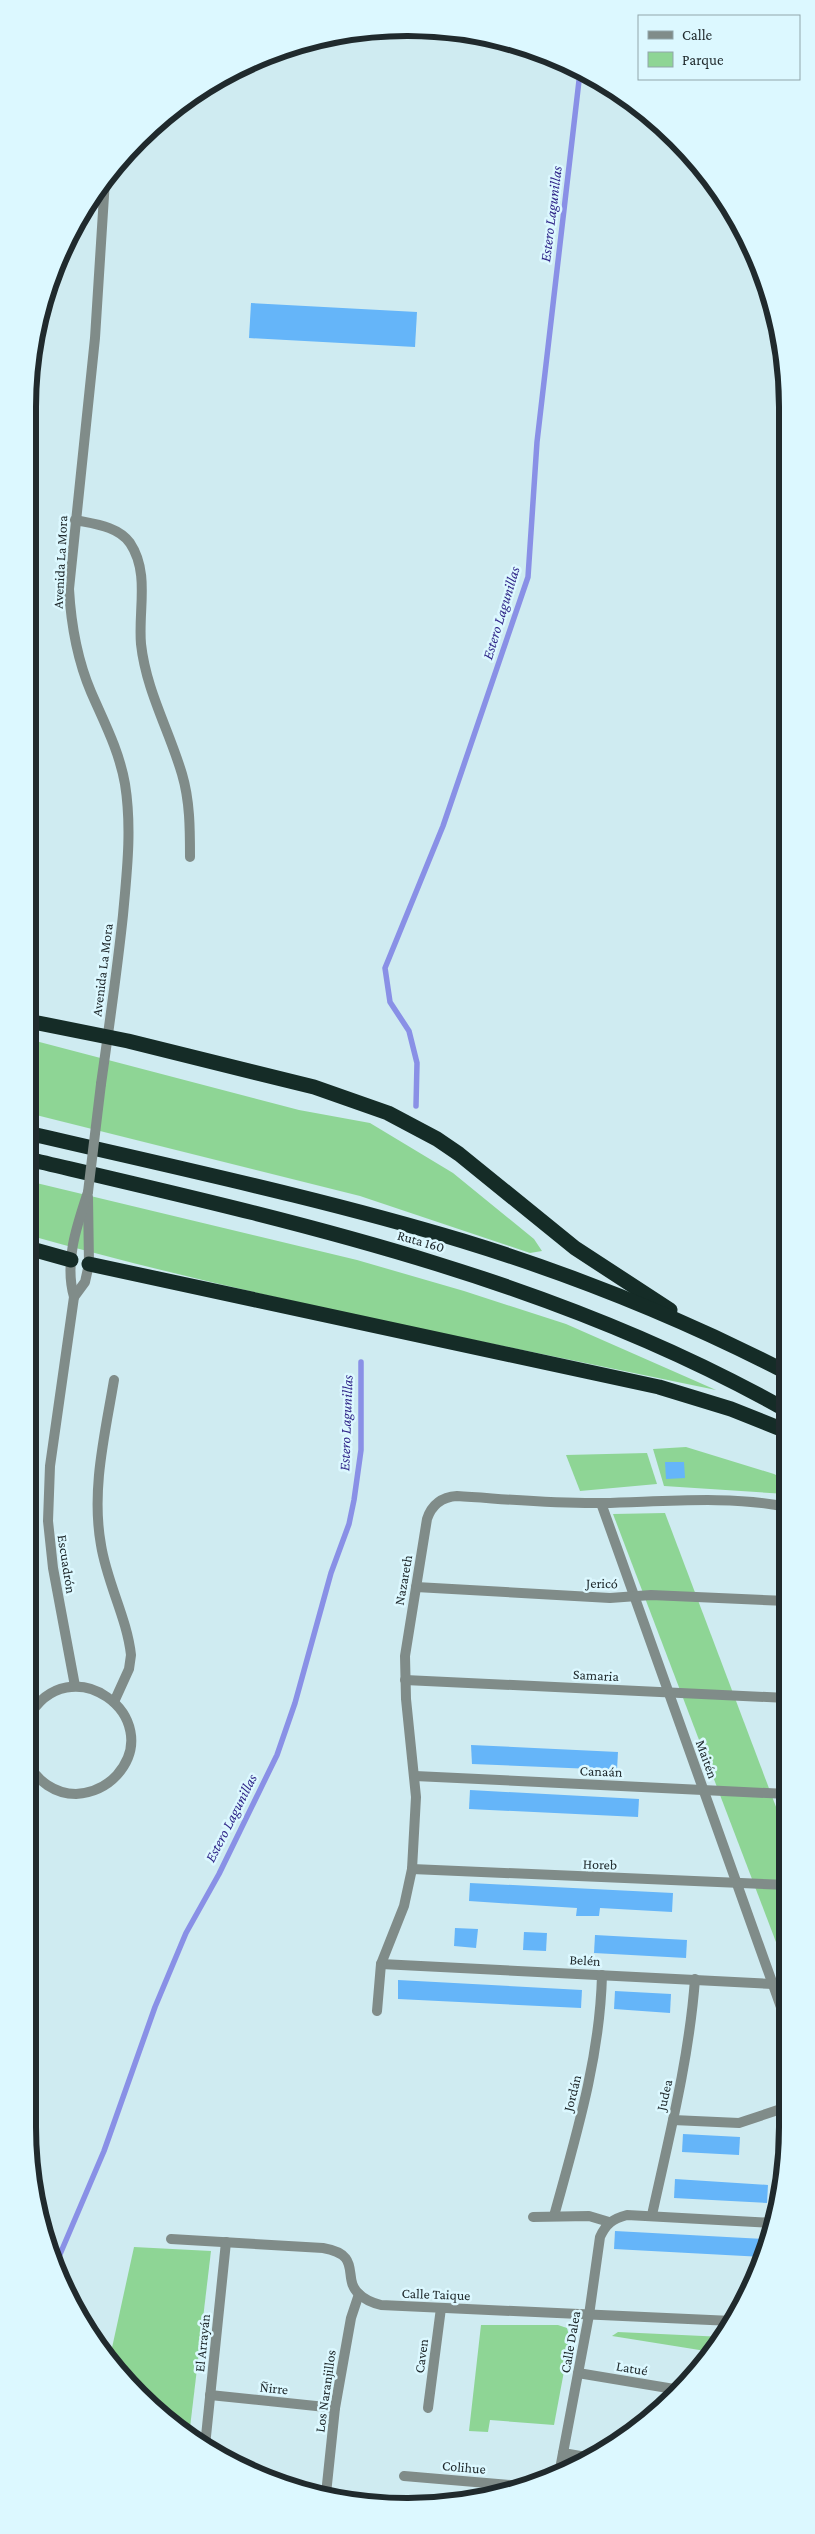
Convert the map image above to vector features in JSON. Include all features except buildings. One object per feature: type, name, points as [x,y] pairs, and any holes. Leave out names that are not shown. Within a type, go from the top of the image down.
[{"type":"highway","points":[[36,1023],[108,1037],[339,1094],[412,1125],[481,1170],[575,1248],[725,1342]]},
{"type":"highway","name":"Ruta 160","points":[[36,1135],[306,1199],[462,1241],[613,1294],[725,1342],[779,1369]]},
{"type":"highway","name":"Ruta 160","points":[[36,1161],[312,1226],[456,1268],[569,1309],[646,1341],[779,1407]]},
{"type":"highway","points":[[36,1250],[71,1260]]},
{"type":"highway","points":[[89,1264],[659,1387],[731,1409],[779,1429]]},
{"type":"street","name":"Avenida La Mora","points":[[88,1192],[121,930],[130,823],[124,783],[114,742],[91,691],[73,632],[69,588],[95,338],[104,194]]},
{"type":"street","points":[[75,520],[112,529],[129,542],[137,556],[142,575],[140,618],[145,668],[182,776],[188,804],[190,857]]},
{"type":"street","name":"Escuadrón","points":[[75,1686],[53,1568],[48,1521],[50,1466],[74,1297],[69,1280],[71,1260],[76,1228],[88,1192]]},
{"type":"street","name":"Escuadrón","points":[[74,1297],[85,1282],[89,1264],[88,1192]]},
{"type":"street","points":[[114,1380],[99,1468],[97,1517],[107,1573],[131,1655],[129,1669],[114,1702]]},
{"type":"street","name":"Nazareth","points":[[376,2011],[381,1964],[404,1906],[412,1869],[416,1808],[415,1776],[405,1680],[406,1641],[427,1519],[432,1507],[443,1499],[457,1496],[600,1503],[678,1500],[759,1503],[779,1506]]},
{"type":"street","name":"Maitén","points":[[600,1503],[779,2001]]},
{"type":"street","name":"Jericó","points":[[416,1587],[610,1598],[651,1595],[779,1600]]},
{"type":"street","name":"Samaria","points":[[405,1680],[779,1698]]},
{"type":"street","points":[[36,1705],[46,1695],[75,1686],[100,1692],[114,1702],[128,1723],[130,1749],[124,1765],[107,1784],[91,1792],[65,1792],[50,1787],[36,1774]]},
{"type":"street","name":"Canaán","points":[[415,1776],[779,1794]]},
{"type":"street","name":"Horeb","points":[[412,1869],[779,1885]]},
{"type":"street","name":"Belén","points":[[381,1964],[695,1979],[773,1984],[779,1986]]},
{"type":"street","name":"Jordán","points":[[554,2216],[593,2068],[600,2020],[602,1975]]},
{"type":"street","name":"Judea","points":[[652,2216],[688,2048],[695,1979]]},
{"type":"street","points":[[673,2120],[739,2123],[779,2110]]},
{"type":"street","points":[[533,2217],[589,2216],[609,2222],[626,2215],[766,2222]]},
{"type":"street","name":"Calle Dalea","points":[[561,2464],[589,2314],[600,2237],[609,2222]]},
{"type":"street","points":[[171,2239],[323,2248],[336,2251],[350,2264],[353,2284],[359,2294]]},
{"type":"street","name":"El Arrayán","points":[[206,2438],[226,2242]]},
{"type":"street","name":"Calle Taique","points":[[359,2294],[380,2306],[723,2322]]},
{"type":"street","name":"Los Naranjillos","points":[[327,2489],[335,2408],[350,2318],[359,2294]]},
{"type":"street","name":"Caven","points":[[428,2408],[441,2308]]},
{"type":"street","name":"Latué","points":[[578,2373],[671,2388]]},
{"type":"street","name":"Ñirre","points":[[210,2395],[335,2408]]},
{"type":"street","points":[[563,2453],[578,2456]]},
{"type":"street","name":"Colihue","points":[[404,2476],[505,2485]]},
{"type":"green space","points":[[36,1041],[299,1110],[370,1123],[453,1173],[534,1239],[542,1251],[530,1253],[360,1196],[36,1115]]},
{"type":"green space","points":[[36,1183],[357,1260],[464,1291],[566,1324],[716,1390],[284,1299],[113,1258],[36,1237]]},
{"type":"green space","points":[[686,1447],[774,1474],[779,1476],[779,1494],[664,1486],[653,1449]]},
{"type":"green space","points":[[647,1453],[657,1484],[580,1491],[566,1455]]},
{"type":"green space","points":[[665,1513],[779,1815],[779,1950],[613,1514]]},
{"type":"green space","points":[[134,2247],[211,2251],[190,2427],[145,2389],[111,2351]]},
{"type":"green space","points":[[481,2325],[558,2325],[567,2328],[570,2339],[554,2425],[490,2420],[488,2432],[469,2431]]},
{"type":"green space","points":[[618,2332],[714,2337],[704,2351],[612,2336]]},
{"type":"waterway","name":"Estero Lagunillas","points":[[416,1106],[417,1063],[409,1031],[390,1002],[385,968],[443,826],[528,577],[537,442],[579,79]]},
{"type":"waterway","name":"Estero Lagunillas","points":[[60,2255],[104,2151],[155,2007],[186,1933],[219,1874],[277,1755],[295,1703],[331,1573],[349,1524],[354,1500],[361,1450],[361,1362]]}]
